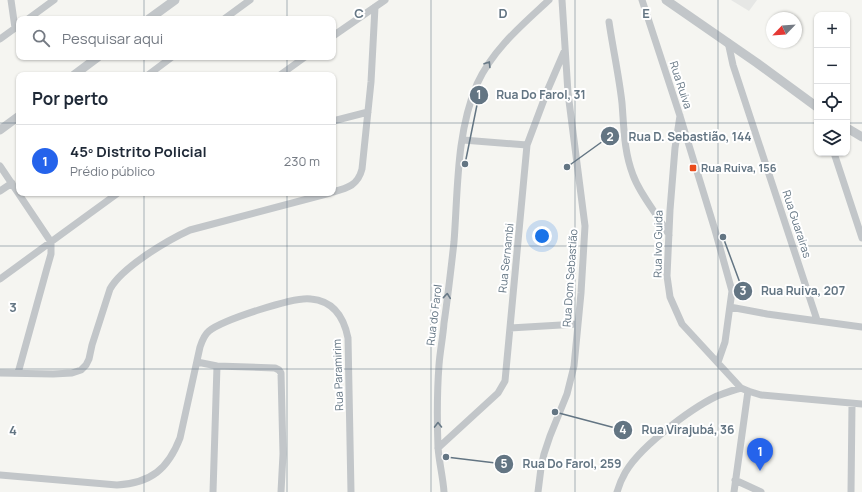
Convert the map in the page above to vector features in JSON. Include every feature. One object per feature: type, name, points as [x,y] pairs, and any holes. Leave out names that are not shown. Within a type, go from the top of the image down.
[{"type":"street","points":[[12,0],[16,22]]},
{"type":"street","points":[[32,16],[54,0]]},
{"type":"street","points":[[153,16],[175,0]]},
{"type":"street","points":[[228,16],[250,0]]},
{"type":"street","points":[[336,34],[385,0]]},
{"type":"street","name":"Rua do Farol","points":[[444,492],[438,448],[439,365],[454,242],[460,152],[468,111],[477,85],[492,58],[526,21],[549,0]]},
{"type":"street","name":"Rua Dom Sebastião","points":[[538,492],[544,454],[567,394],[574,366],[584,248],[584,226],[564,50],[562,0]]},
{"type":"street","name":"Rua Ruiva","points":[[642,0],[680,116],[732,291],[725,342],[718,362]]},
{"type":"street","points":[[666,0],[728,42],[814,105]]},
{"type":"street","points":[[336,191],[353,185],[360,177],[362,169],[368,112],[375,7]]},
{"type":"street","points":[[609,22],[622,104],[623,135],[629,163],[633,177],[645,200],[657,215],[669,235]]},
{"type":"street","points":[[0,39],[16,28]]},
{"type":"street","name":"Rua Guarairas","points":[[728,42],[733,65],[817,320]]},
{"type":"street","name":"Rua Sernambi","points":[[438,448],[498,393],[505,381],[528,145],[548,88],[564,50]]},
{"type":"street","points":[[78,72],[94,60]]},
{"type":"street","points":[[152,72],[168,60]]},
{"type":"street","points":[[284,72],[301,60]]},
{"type":"street","points":[[336,120],[368,112]]},
{"type":"street","name":"Rua Ivo Guida","points":[[680,116],[675,148],[667,276],[670,297],[682,324],[740,388],[748,392],[761,395],[862,404]]},
{"type":"street","points":[[0,130],[16,118]]},
{"type":"street","points":[[850,130],[862,137]]},
{"type":"street","points":[[462,140],[528,145]]},
{"type":"street","points":[[835,156],[862,238]]},
{"type":"street","points":[[0,166],[16,189]]},
{"type":"street","points":[[0,191],[12,183]]},
{"type":"street","points":[[18,373],[51,254],[51,242],[21,196]]},
{"type":"street","points":[[0,279],[114,196]]},
{"type":"street","points":[[0,373],[65,373],[81,370],[86,366],[89,359],[110,289],[114,281],[127,269],[173,238],[190,230],[319,196]]},
{"type":"street","name":"Rua Paramirim","points":[[0,475],[117,485],[134,483],[153,475],[167,464],[176,450],[202,342],[208,332],[222,324],[251,313],[289,302],[312,298],[331,307],[339,313],[348,338],[351,492]]},
{"type":"street","points":[[730,307],[767,314],[862,327]]},
{"type":"street","points":[[510,328],[578,324]]},
{"type":"street","points":[[197,362],[217,366],[275,368],[281,373],[283,454],[281,492]]},
{"type":"street","points":[[213,492],[217,366]]},
{"type":"street","points":[[617,492],[626,472],[652,442],[695,409],[717,396],[740,388]]},
{"type":"street","points":[[734,492],[748,392]]},
{"type":"street","points":[[851,492],[852,404]]},
{"type":"street","points":[[735,480],[760,492]]},
{"type":"shaded area","points":[[731,0],[757,0],[749,11]]},
{"type":"place","name":"Rua Do Farol, 31","points":[[465,164]]},
{"type":"place","name":"Rua D. Sebastião, 144","points":[[567,167]]},
{"type":"place","name":"Rua Ruiva, 156","points":[[693,168]]},
{"type":"place","name":"Rua Ruiva, 207","points":[[723,237]]},
{"type":"place","name":"Rua Virajubá, 36","points":[[555,412]]},
{"type":"place","name":"Rua Do Farol, 259","points":[[446,457]]},
{"type":"place","name":"45º Distrito Policial","points":[[760,471]]}]
